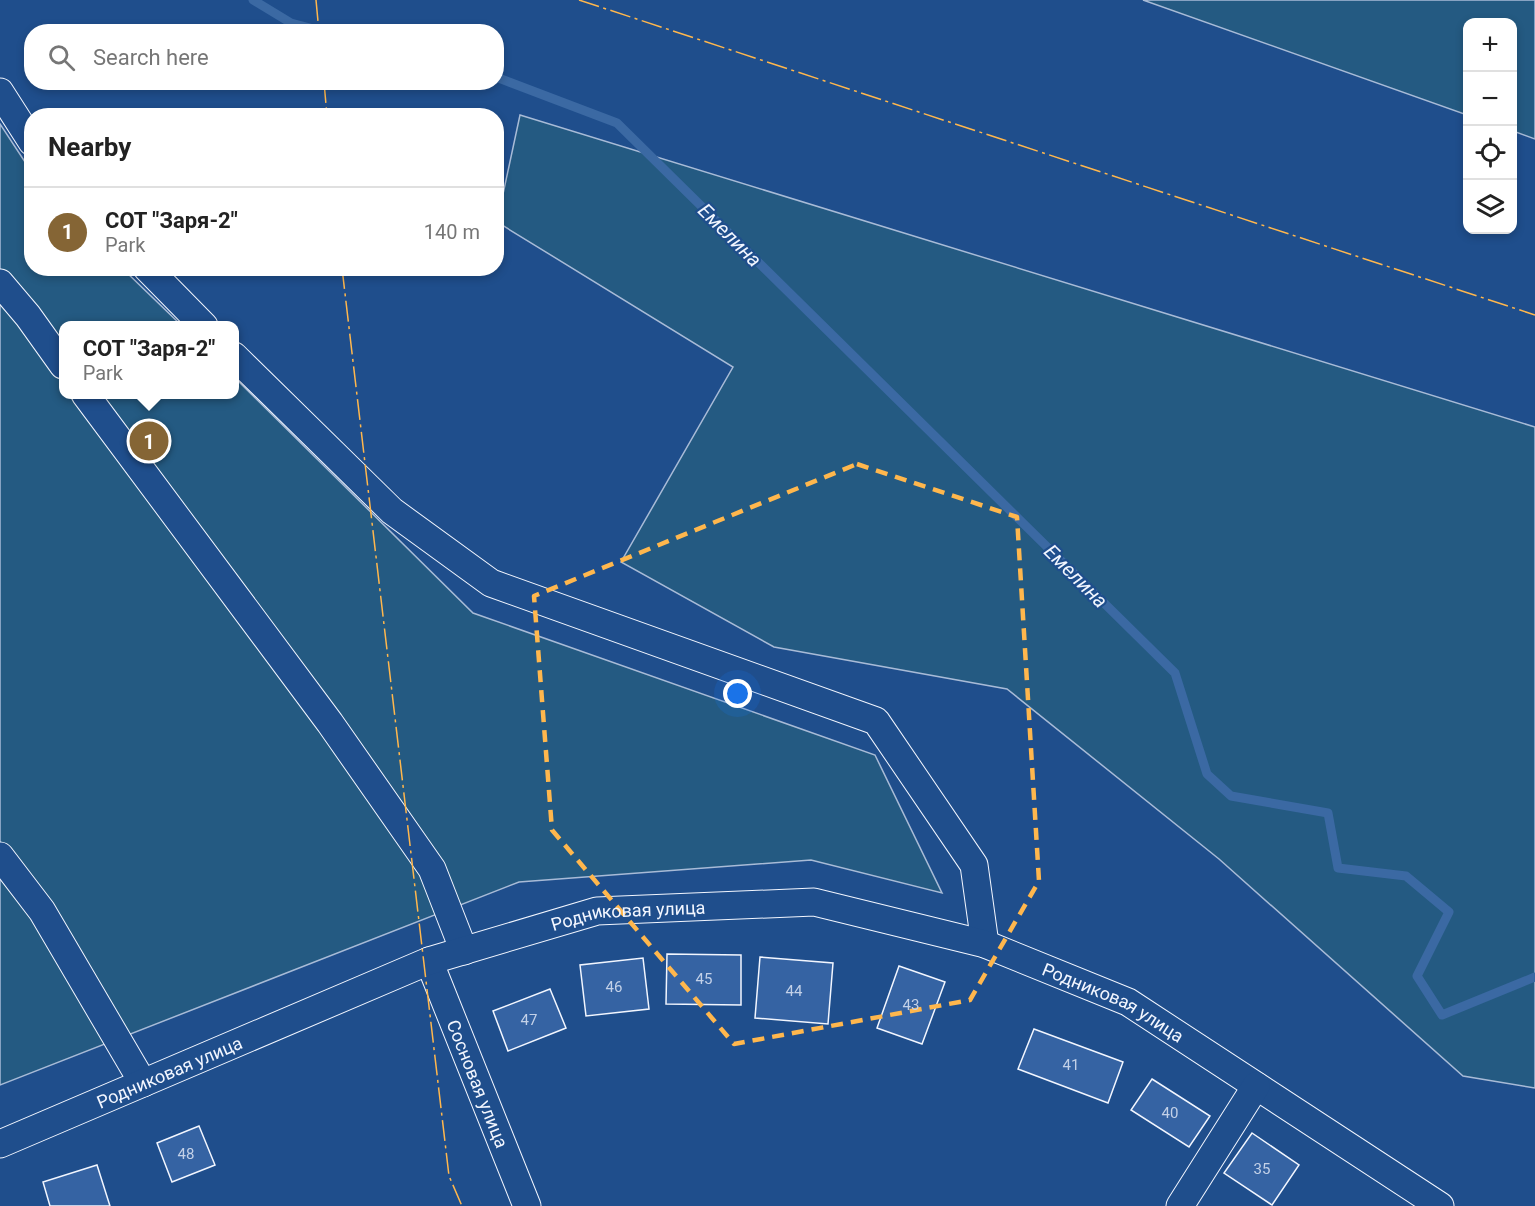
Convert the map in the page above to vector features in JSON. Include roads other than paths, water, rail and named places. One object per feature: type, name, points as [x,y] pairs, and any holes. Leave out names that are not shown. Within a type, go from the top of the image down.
[{"type":"street","points":[[0,92],[24,130]]},
{"type":"street","points":[[155,276],[199,321]]},
{"type":"street","points":[[0,283],[28,316],[59,359]]},
{"type":"street","points":[[239,361],[392,512],[491,583],[876,721],[974,866],[985,944]]},
{"type":"street","points":[[89,399],[330,723],[432,869],[464,951]]},
{"type":"street","points":[[0,856],[42,911],[143,1083]]},
{"type":"street","name":"Родниковая улица","points":[[0,1144],[429,961],[597,911],[814,902],[985,944],[1128,1002],[1440,1206]]},
{"type":"street","name":"Сосновая улица","points":[[429,961],[527,1206]]},
{"type":"street","points":[[1180,1206],[1256,1086]]},
{"type":"waterway","name":"Емелина","points":[[253,0],[295,24]]},
{"type":"waterway","name":"Емелина","points":[[504,80],[617,123],[1175,673],[1207,774],[1231,796],[1328,813],[1338,868],[1406,876],[1449,912],[1417,976],[1442,1015],[1535,977]]},
{"type":"place","name":"СОТ \"Заря-2\"","points":[[149,441]]}]
